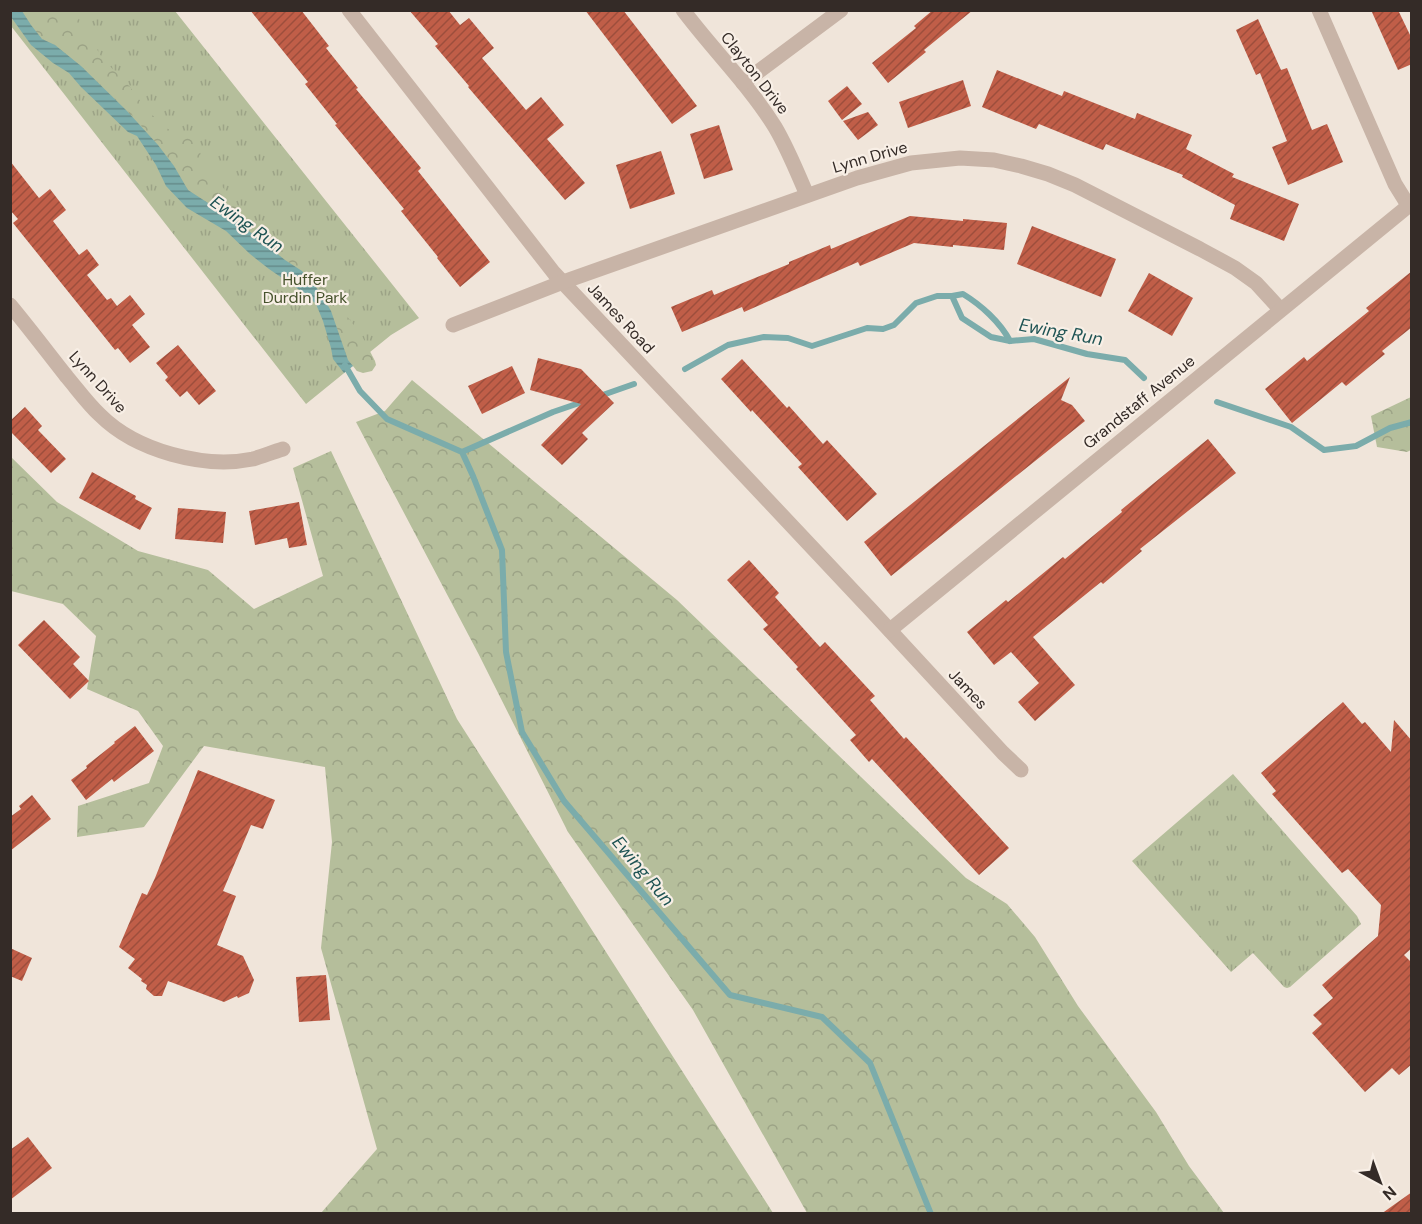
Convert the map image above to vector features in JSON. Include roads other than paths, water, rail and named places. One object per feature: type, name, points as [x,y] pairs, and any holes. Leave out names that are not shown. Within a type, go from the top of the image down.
[{"type":"street","name":"James Road","points":[[349,10],[554,273],[890,630]]},
{"type":"street","name":"Clayton Drive","points":[[683,10],[743,83],[775,127],[807,195]]},
{"type":"street","points":[[743,83],[841,10]]},
{"type":"street","points":[[1319,10],[1395,184],[1410,204]]},
{"type":"street","name":"Lynn Drive","points":[[453,325],[563,282],[807,195],[911,163],[960,158],[982,159],[1022,166],[1075,185],[1235,268],[1256,283],[1280,309]]},
{"type":"street","name":"Grandstaff Avenue","points":[[890,630],[1410,204]]},
{"type":"street","name":"Lynn Drive","points":[[10,305],[100,415],[114,428],[142,443],[168,454],[216,462],[252,459],[284,449]]},
{"type":"street","name":"James","points":[[890,630],[1021,770]]},
{"type":"water","points":[[10,11],[22,11],[42,39],[55,45],[81,66],[127,111],[158,145],[188,190],[239,223],[302,271],[320,292],[331,311],[348,360],[353,366],[344,373],[333,359],[316,304],[250,254],[226,231],[187,208],[166,186],[156,165],[137,136],[128,132],[69,73],[31,45],[11,17]]},
{"type":"waterway","points":[[952,296],[963,294],[977,303],[990,314],[1010,341]]},
{"type":"waterway","name":"Ewing Run","points":[[685,369],[728,345],[764,337],[788,338],[812,346],[867,328],[883,329],[894,325],[916,303],[937,296],[952,296],[962,318],[991,337],[1010,341],[1034,339],[1087,354],[1125,360],[1144,378]]},
{"type":"waterway","name":"Ewing Run","points":[[345,365],[360,391],[387,419],[462,452],[502,550],[506,652],[522,732],[564,801],[730,995],[822,1017],[870,1063],[931,1214]]},
{"type":"waterway","name":"Ewing Run","points":[[597,397],[634,384]]},
{"type":"waterway","name":"Ewing Run","points":[[462,452],[553,412],[585,401]]},
{"type":"waterway","name":"Ewing Run","points":[[1217,402],[1291,427],[1324,450],[1356,446],[1390,428],[1412,422]]},
{"type":"park label","name":"Huffer Durdin Park","points":[[305,288]]}]
